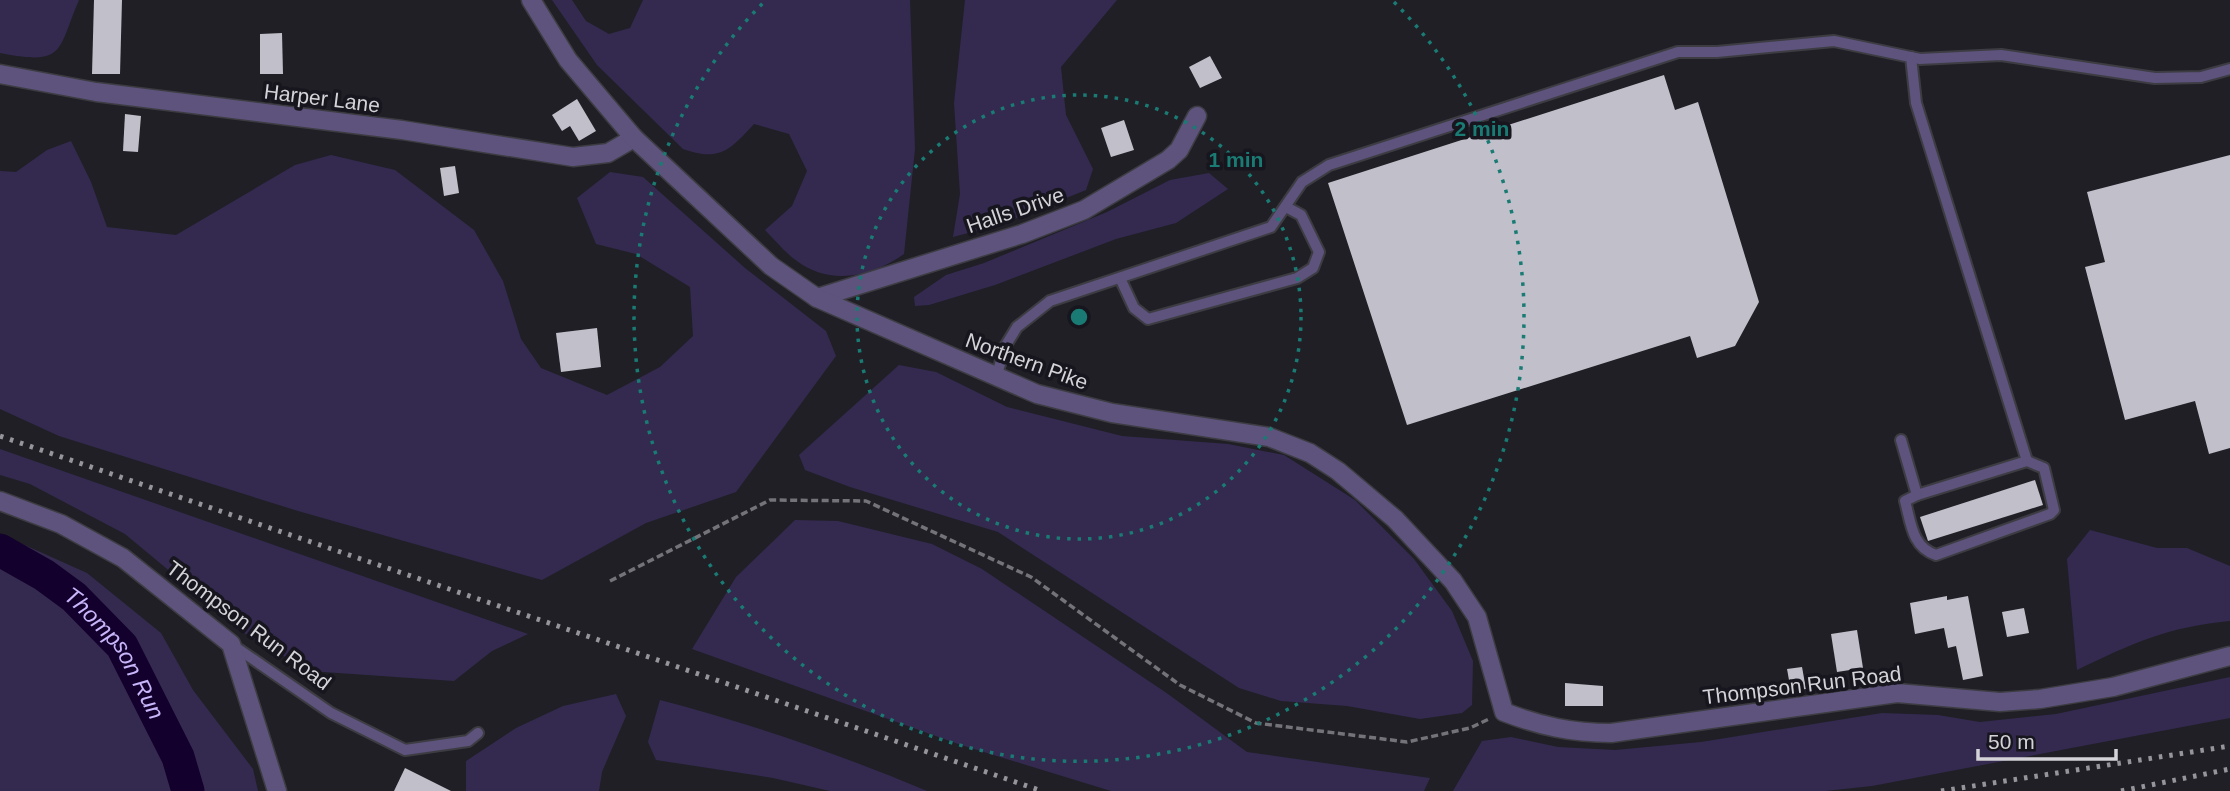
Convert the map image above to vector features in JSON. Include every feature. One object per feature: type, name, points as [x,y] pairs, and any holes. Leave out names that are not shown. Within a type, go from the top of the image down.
[{"type":"street","name":"Northern Pike","points":[[531,0],[568,60],[634,138],[771,266],[817,298],[996,377],[1085,408],[1269,437],[1301,449],[1338,471],[1395,519],[1453,581],[1477,617],[1504,712]]},
{"type":"street","name":"Harper Lane","points":[[0,74],[96,92],[402,130],[573,157],[608,153],[634,138]]},
{"type":"street","name":"Halls Drive","points":[[817,298],[1022,234],[1084,210],[1168,160],[1180,150],[1197,116]]},
{"type":"street","name":"Thompson Run Road","points":[[0,501],[61,524],[123,558],[231,644]]},
{"type":"street","points":[[231,644],[277,791]]},
{"type":"street","name":"Thompson Run Road","points":[[1504,712],[1542,726],[1574,733],[1611,733],[1897,693],[2000,702],[2040,699],[2113,687],[2230,656]]},
{"type":"lane","points":[[996,377],[1006,345],[1030,313],[1050,301],[1271,228],[1302,182],[1329,165],[1662,55],[1834,41],[1911,57],[2001,55],[2170,79],[2201,76],[2230,69]]},
{"type":"lane","points":[[1911,57],[1916,103],[2028,461]]},
{"type":"lane","points":[[1119,278],[1134,308],[1148,319],[1297,278],[1313,268],[1320,252],[1301,215],[1286,207]]},
{"type":"lane","points":[[1901,440],[1917,495]]},
{"type":"lane","points":[[2028,461],[2044,468],[2054,510],[2050,514],[1936,555],[1924,550],[1917,543],[1905,501],[2028,461]]},
{"type":"lane","name":"Thompson Run Road","points":[[231,644],[331,713],[405,750],[468,741],[478,733]]},
{"type":"path","points":[[610,581],[770,500],[866,501],[1031,577],[1180,685],[1256,723],[1407,742],[1470,728]]},
{"type":"shaded area","points":[[0,0],[79,0],[62,43],[56,50],[48,55],[21,57],[0,53]]},
{"type":"shaded area","points":[[552,0],[572,0],[586,21],[609,34],[630,28],[643,0],[910,0],[915,149],[904,254],[878,268],[851,276],[823,274],[797,261],[765,230],[792,206],[807,171],[789,134],[754,124],[731,147],[715,154],[683,149],[597,65]]},
{"type":"shaded area","points":[[965,0],[1117,0],[1061,67],[1066,115],[1093,169],[1086,190],[1002,224],[953,237],[960,194],[954,103]]},
{"type":"shaded area","points":[[71,141],[91,182],[107,227],[176,235],[295,165],[331,155],[395,170],[474,230],[503,281],[521,339],[541,368],[607,395],[660,367],[693,336],[690,287],[636,254],[596,244],[577,198],[610,172],[643,177],[745,268],[826,331],[836,356],[736,492],[646,523],[542,580],[298,511],[59,436],[0,409],[0,171],[16,172],[47,150]]},
{"type":"shaded area","points":[[1209,173],[1228,189],[1176,223],[1116,239],[995,285],[929,305],[915,306],[914,297],[946,275],[984,263],[1107,212],[1170,180]]},
{"type":"shaded area","points":[[899,365],[936,372],[1007,407],[1122,436],[1228,444],[1284,455],[1355,500],[1414,559],[1452,611],[1473,661],[1472,705],[1462,713],[1420,719],[1347,706],[1281,701],[1239,688],[998,532],[850,487],[805,470],[799,455]]},
{"type":"shaded area","points":[[0,449],[528,634],[492,651],[454,681],[309,671],[244,633],[125,534],[30,484],[0,475]]},
{"type":"shaded area","points":[[795,520],[838,521],[932,544],[982,569],[1168,694],[1247,752],[1430,778],[1424,791],[1111,791],[961,745],[692,649],[736,577]]},
{"type":"shaded area","points":[[2090,530],[2157,548],[2187,548],[2230,566],[2230,621],[2169,632],[2077,670],[2067,559]]},
{"type":"shaded area","points":[[0,534],[87,573],[161,633],[193,690],[253,769],[258,791],[0,791]]},
{"type":"shaded area","points":[[2230,677],[2230,718],[1872,786],[1825,791],[1453,791],[1482,741],[1511,737],[1558,747],[1615,750],[1701,742],[1882,713],[1938,715],[1980,722],[2056,714]]},
{"type":"shaded area","points":[[616,694],[626,716],[602,772],[599,791],[466,791],[466,761],[516,728],[563,706]]},
{"type":"shaded area","points":[[660,700],[795,741],[927,791],[830,791],[773,778],[656,760],[648,742]]},
{"type":"building","points":[[94,0],[122,0],[120,74],[92,74]]},
{"type":"building","points":[[282,33],[283,74],[260,74],[260,34]]},
{"type":"building","points":[[1210,56],[1222,78],[1200,88],[1189,67]]},
{"type":"building","points":[[1664,75],[1675,110],[1698,102],[1759,302],[1735,346],[1697,358],[1690,336],[1407,425],[1328,183]]},
{"type":"building","points":[[577,99],[596,131],[579,141],[570,126],[562,131],[552,115]]},
{"type":"building","points":[[125,114],[141,116],[138,152],[123,151]]},
{"type":"building","points":[[1124,120],[1134,150],[1111,157],[1101,128]]},
{"type":"building","points":[[2230,155],[2230,448],[2209,454],[2195,401],[2125,420],[2085,267],[2105,262],[2087,192]]},
{"type":"building","points":[[455,166],[459,193],[444,196],[440,168]]},
{"type":"building","points":[[597,328],[601,367],[561,372],[556,333]]},
{"type":"building","points":[[2035,480],[2043,505],[1928,541],[1920,517]]},
{"type":"building","points":[[1947,596],[1947,600],[1968,596],[1983,676],[1963,680],[1956,646],[1948,648],[1944,628],[1915,634],[1910,603]]},
{"type":"building","points":[[2024,608],[2029,633],[2007,637],[2002,612]]},
{"type":"building","points":[[1857,630],[1863,668],[1837,672],[1831,634]]},
{"type":"building","points":[[1802,667],[1806,689],[1791,691],[1787,669]]},
{"type":"building","points":[[1565,683],[1603,686],[1603,706],[1565,706]]},
{"type":"building","points":[[405,768],[451,791],[394,791]]},
{"type":"waterway","name":"Thompson Run","points":[[0,550],[44,575],[74,597],[122,646],[178,757],[188,791]]},
{"type":"railway","points":[[0,436],[1042,791]]},
{"type":"railway","points":[[1941,791],[2230,746]]},
{"type":"railway","points":[[2121,791],[2230,769]]}]
